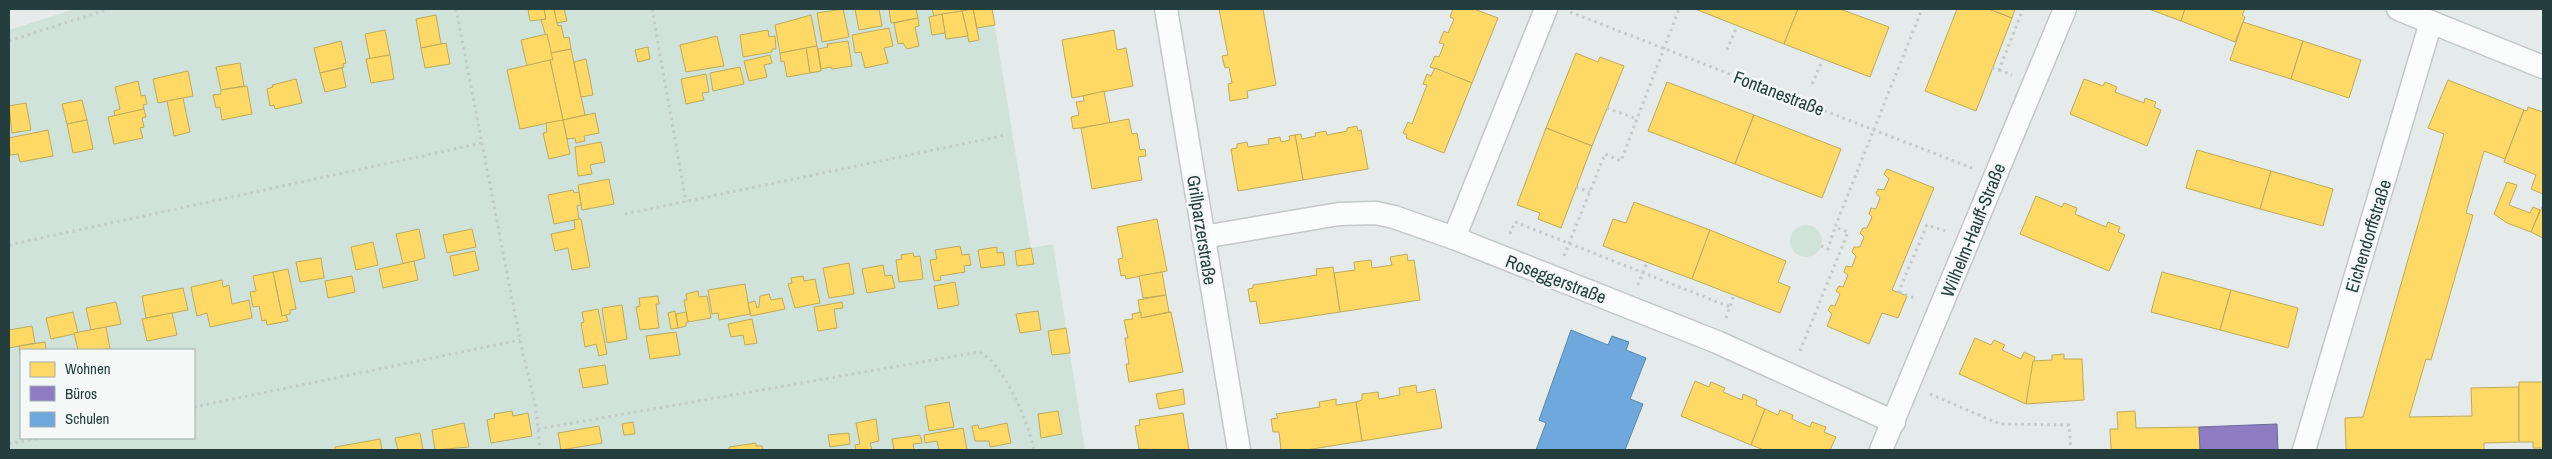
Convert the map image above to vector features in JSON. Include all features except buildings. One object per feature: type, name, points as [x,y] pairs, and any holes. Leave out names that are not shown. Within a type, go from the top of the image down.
[{"type":"street","name":"Grillparzerstraße","points":[[1166,9],[1239,450]]},
{"type":"street","points":[[1454,238],[1546,9]]},
{"type":"street","name":"Wilhelm-Hauff-Straße","points":[[1881,450],[2064,9]]},
{"type":"street","points":[[2398,9],[2543,67]]},
{"type":"street","name":"Eichendorffstraße","points":[[2304,450],[2431,22]]},
{"type":"street","name":"Roseggerstraße","points":[[1203,237],[1320,216],[1376,214],[1410,222],[1717,342],[1894,422]]},
{"type":"path","points":[[9,41],[109,9]]},
{"type":"path","points":[[456,9],[538,429],[540,450]]},
{"type":"path","points":[[652,9],[686,202]]},
{"type":"path","name":"Fontanestraße","points":[[1563,9],[1995,177]]},
{"type":"path","points":[[1569,244],[1605,154],[1621,160],[1679,9]]},
{"type":"path","points":[[1821,246],[1828,249],[1835,227],[1922,9]]},
{"type":"path","points":[[1999,70],[2022,9]]},
{"type":"path","points":[[1727,50],[1737,26]]},
{"type":"path","points":[[1812,84],[1823,59]]},
{"type":"path","points":[[1992,68],[2014,76]]},
{"type":"path","points":[[1607,108],[1637,119]]},
{"type":"path","points":[[626,214],[1006,135]]},
{"type":"path","points":[[9,245],[482,143]]},
{"type":"path","points":[[1576,188],[1590,192]]},
{"type":"path","points":[[1501,257],[1515,222],[1730,307]]},
{"type":"path","points":[[1921,301],[1899,292],[1927,225],[1969,240]]},
{"type":"path","points":[[1791,375],[1848,232],[1835,227]]},
{"type":"path","points":[[1643,273],[1647,262]]},
{"type":"path","points":[[1724,324],[1734,295]]},
{"type":"path","points":[[195,407],[520,340]]},
{"type":"path","points":[[538,429],[979,352],[994,362],[1023,414],[1034,450]]},
{"type":"path","points":[[1909,385],[2000,424],[2069,425],[2070,450]]},
{"type":"path","points":[[9,444],[36,439]]},
{"type":"green space","points":[[75,9],[992,9],[1031,248],[1053,244],[1085,450],[9,450],[9,30]]},
{"type":"green space","points":[[1806,225],[1818,229],[1822,241],[1818,253],[1806,257],[1794,253],[1790,241],[1794,229]]}]
